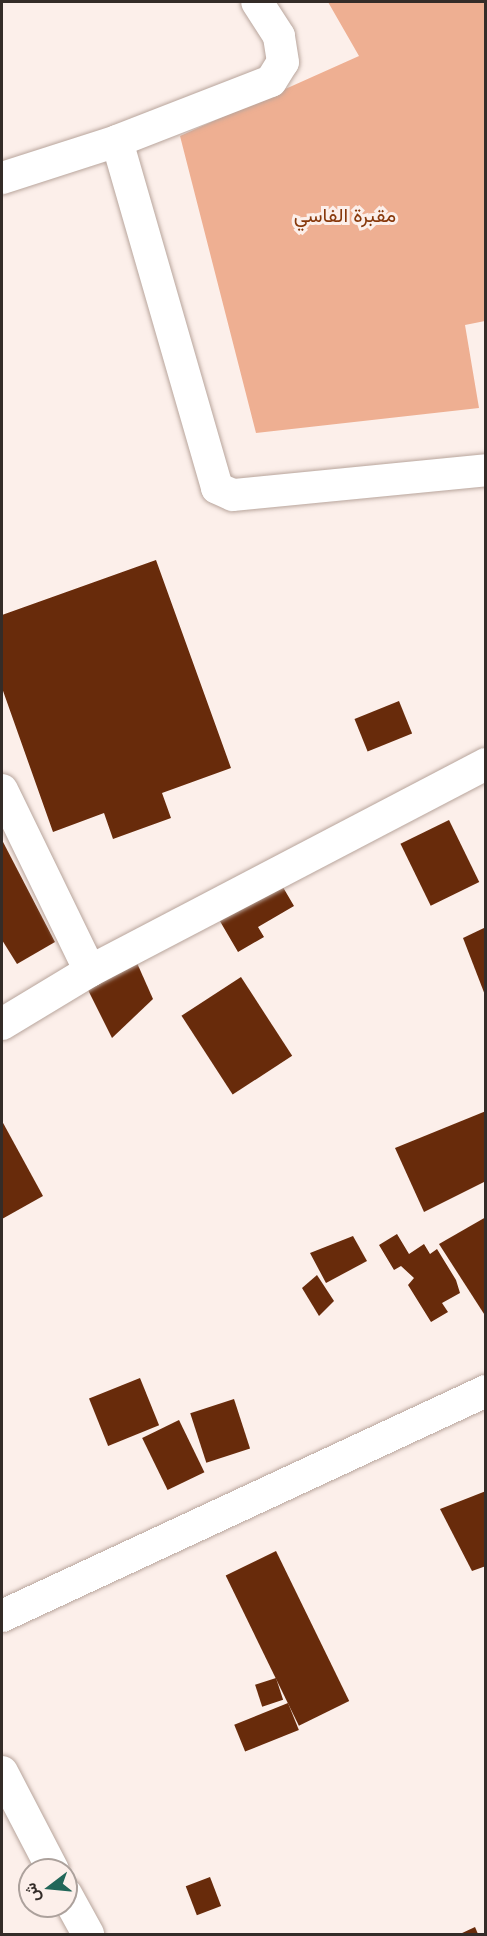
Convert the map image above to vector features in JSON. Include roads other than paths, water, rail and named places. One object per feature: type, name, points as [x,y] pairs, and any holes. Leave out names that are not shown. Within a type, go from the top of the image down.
[{"type":"street","points":[[2,178],[117,141],[271,81],[284,62],[279,36],[257,2]]},
{"type":"street","points":[[117,141],[217,488],[233,495],[486,470]]},
{"type":"street","points":[[2,1024],[90,971],[486,765]]},
{"type":"street","points":[[2,790],[90,971]]},
{"type":"street","points":[[2,1616],[486,1392]]},
{"type":"street","points":[[2,1772],[48,1858]]},
{"type":"street","points":[[78,1916],[88,1935]]},
{"type":"park label","name":"مقبرة الفاسي","points":[[345,216]]}]
